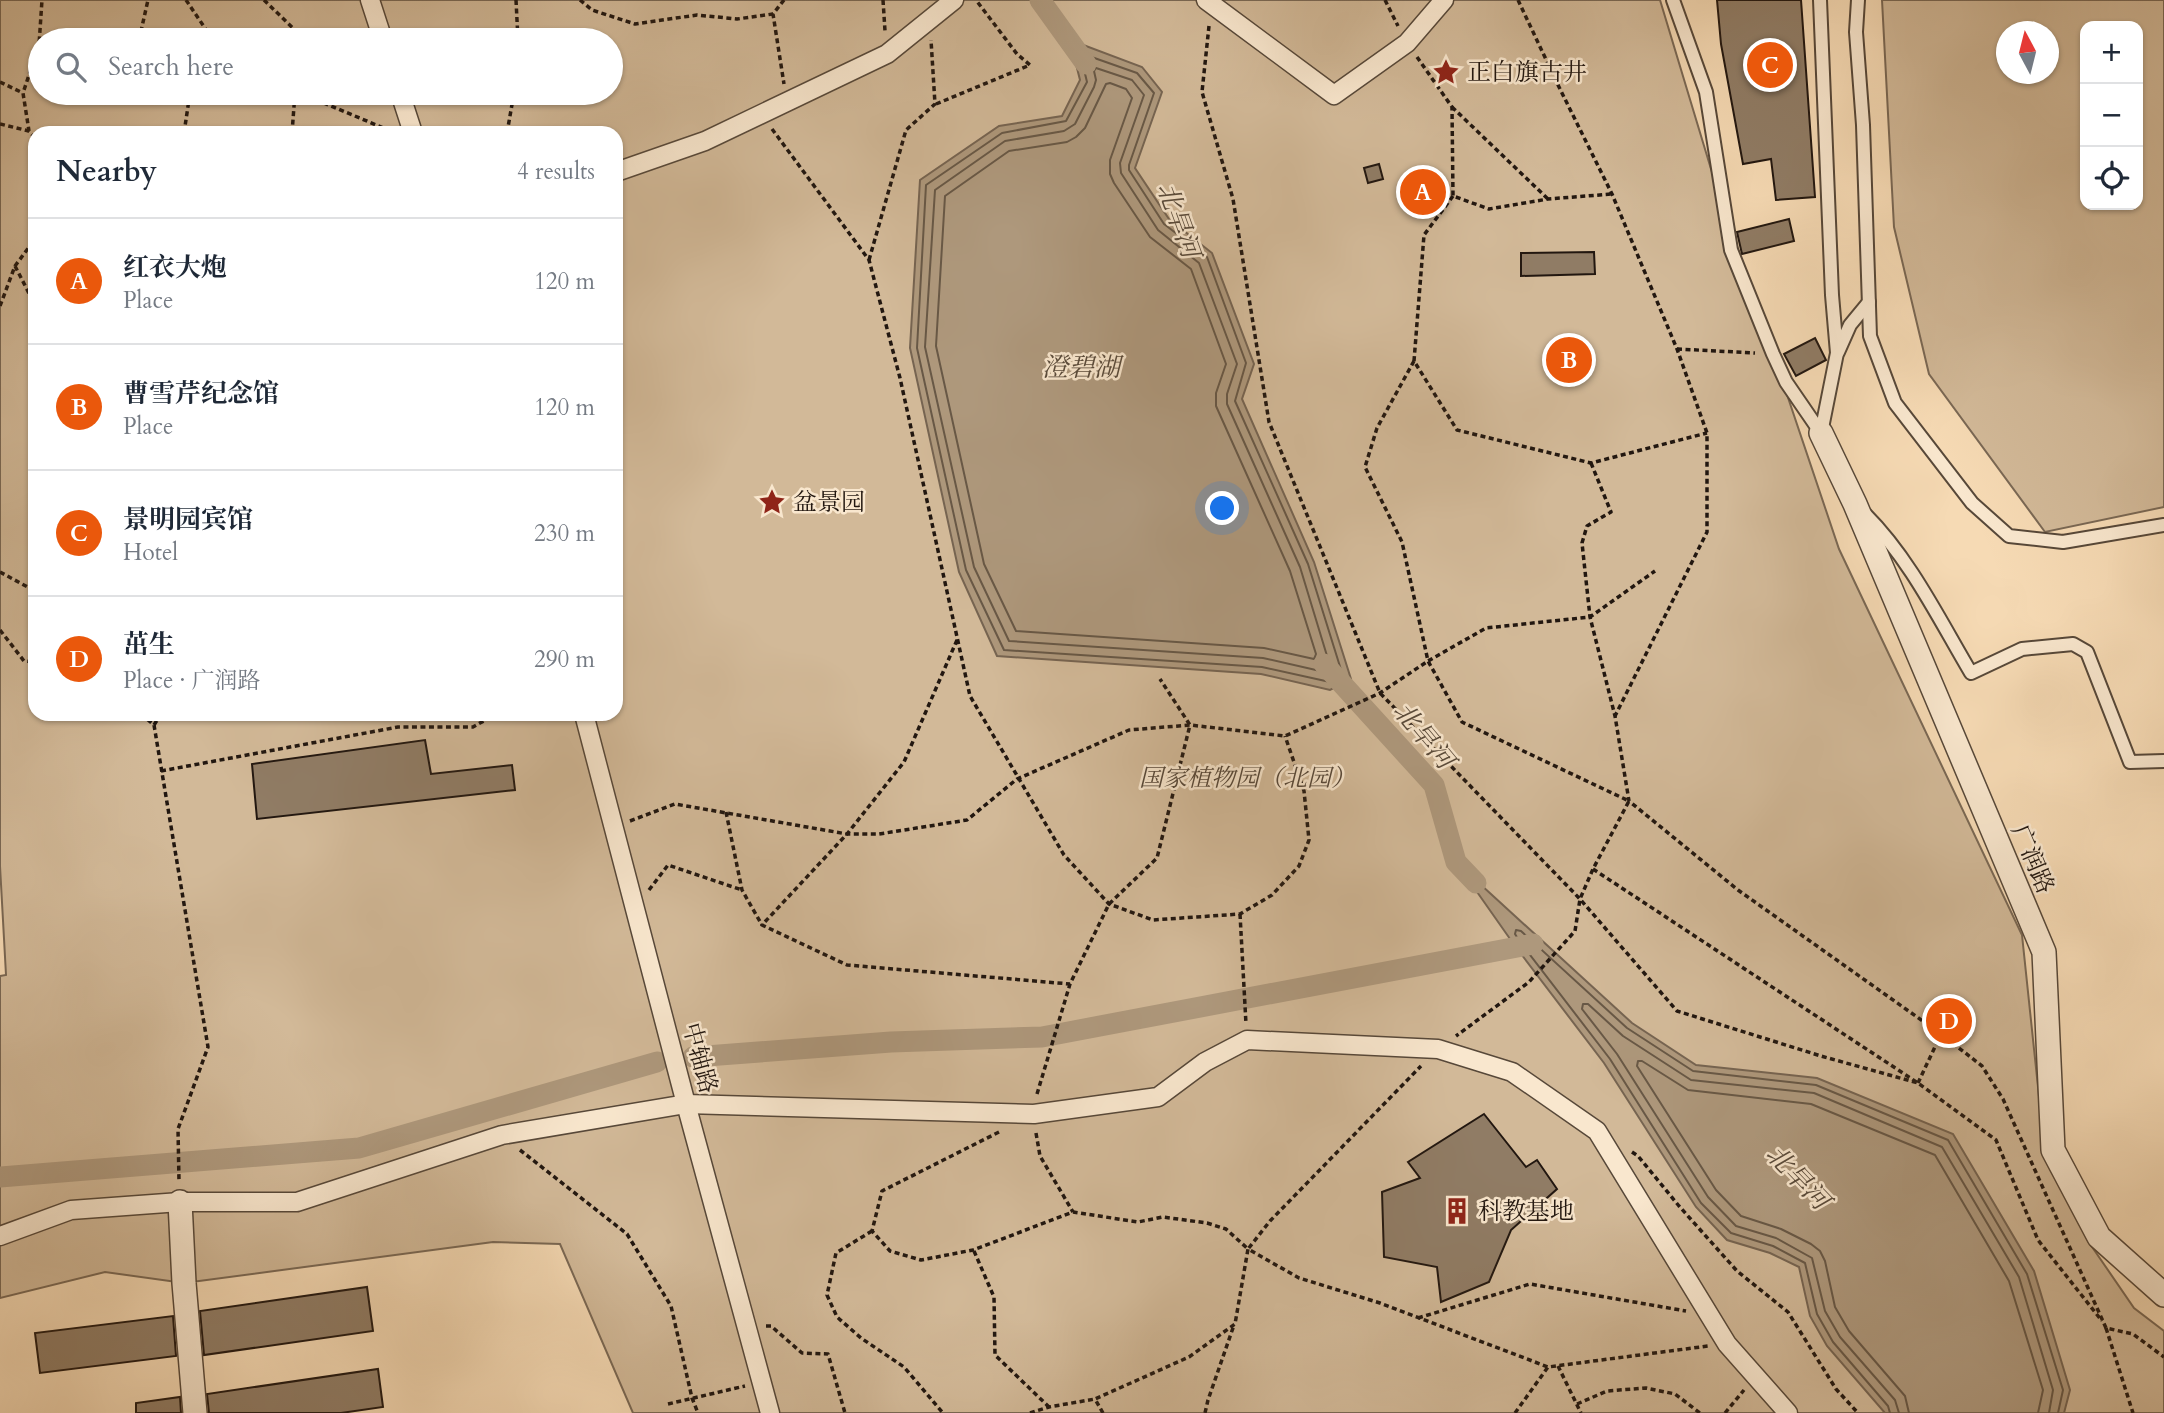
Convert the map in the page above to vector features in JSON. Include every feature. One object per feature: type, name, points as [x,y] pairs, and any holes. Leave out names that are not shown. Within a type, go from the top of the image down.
[{"type":"street","points":[[370,0],[379,28]]},
{"type":"street","points":[[623,170],[705,141],[887,54],[954,0]]},
{"type":"street","points":[[1209,2],[1334,94],[1407,43],[1444,0]]},
{"type":"street","points":[[404,105],[411,126]]},
{"type":"street","name":"广润路","points":[[1821,433],[1855,504],[2044,952],[2053,1150],[2099,1237],[2164,1295]]},
{"type":"street","name":"中轴路","points":[[586,721],[770,1413]]},
{"type":"street","points":[[0,1236],[71,1210],[180,1202],[297,1202],[502,1135],[687,1104],[1034,1114],[1158,1097],[1205,1062],[1247,1040],[1438,1049],[1512,1072],[1597,1131],[1727,1343],[1788,1413]]},
{"type":"street","points":[[180,1202],[195,1413]]},
{"type":"lane","points":[[1673,0],[1706,92],[1731,250],[1786,382],[1821,433]]},
{"type":"lane","points":[[1820,0],[1832,295],[1837,353]]},
{"type":"lane","points":[[1858,0],[1856,32],[1863,125],[1870,337],[1895,403],[1972,503],[2009,536],[2063,542],[2164,525]]},
{"type":"lane","points":[[1821,433],[1837,353],[1850,326],[1870,302]]},
{"type":"lane","points":[[1855,504],[1885,534],[1906,564],[1971,673],[2022,649],[2073,644],[2087,652],[2130,762],[2164,761]]},
{"type":"path","points":[[41,28],[43,0]]},
{"type":"path","points":[[142,28],[148,0]]},
{"type":"path","points":[[186,0],[205,28]]},
{"type":"path","points":[[264,0],[293,28]]},
{"type":"path","points":[[516,0],[517,28]]},
{"type":"path","points":[[580,0],[592,10],[635,24],[697,15],[737,19],[773,14]]},
{"type":"path","points":[[783,0],[773,14],[787,102]]},
{"type":"path","points":[[881,0],[887,54]]},
{"type":"path","points":[[869,260],[906,130],[935,104],[1030,65],[1017,54],[976,0]]},
{"type":"path","points":[[1385,0],[1407,43],[1452,107],[1548,199]]},
{"type":"path","points":[[1518,0],[1612,194],[1677,349],[1707,433],[1707,532],[1615,716]]},
{"type":"path","points":[[1209,2],[1202,92],[1233,199],[1269,422],[1380,693],[1580,899],[1677,1011],[1918,1083]]},
{"type":"path","points":[[930,21],[935,104]]},
{"type":"path","points":[[28,79],[23,93],[28,126]]},
{"type":"path","points":[[0,82],[23,93]]},
{"type":"path","points":[[185,126],[188,105]]},
{"type":"path","points":[[293,126],[294,105]]},
{"type":"path","points":[[328,105],[378,126]]},
{"type":"path","points":[[508,126],[511,105]]},
{"type":"path","points":[[1452,107],[1452,196],[1424,235],[1414,361],[1377,428],[1365,467],[1402,542],[1428,661],[1462,722],[1629,801],[1738,890],[1982,1066],[2003,1099],[2106,1328],[2133,1413]]},
{"type":"path","points":[[761,114],[869,260],[900,378],[970,696],[1064,855],[1109,904],[1153,920],[1240,914],[1272,895],[1299,866],[1310,840],[1304,791],[1285,736]]},
{"type":"path","points":[[0,124],[28,131]]},
{"type":"path","points":[[1452,196],[1489,209],[1548,199],[1612,194]]},
{"type":"path","points":[[0,306],[15,265],[28,248]]},
{"type":"path","points":[[15,265],[28,290]]},
{"type":"path","points":[[1677,349],[1773,354]]},
{"type":"path","points":[[1414,361],[1457,430],[1591,463],[1707,433]]},
{"type":"path","points":[[1205,1413],[1235,1324],[1248,1249],[1270,1222],[1438,1049],[1529,982],[1575,931],[1580,899],[1629,801],[1615,716],[1590,617],[1582,543],[1587,527],[1611,512],[1591,463]]},
{"type":"path","points":[[615,827],[675,804],[847,834],[879,834],[967,820],[1017,779],[1129,730],[1190,725],[1285,736],[1380,693],[1428,661],[1486,628],[1590,617],[1655,571]]},
{"type":"path","points":[[0,572],[28,587]]},
{"type":"path","points":[[0,630],[24,661],[28,661]]},
{"type":"path","points":[[762,925],[847,834],[904,762],[958,638]]},
{"type":"path","points":[[1073,1213],[1040,1156],[1034,1114],[1036,1099],[1069,986],[1109,904],[1157,858],[1190,725],[1160,680]]},
{"type":"path","points":[[149,721],[154,725],[208,1047],[178,1129],[180,1202]]},
{"type":"path","points":[[154,725],[157,721]]},
{"type":"path","points":[[161,771],[398,727],[472,727],[483,721]]},
{"type":"path","points":[[726,812],[742,890],[762,925],[847,965],[1069,986]]},
{"type":"path","points":[[635,907],[668,865],[742,890]]},
{"type":"path","points":[[1593,869],[1918,1083],[1996,1140],[2038,1240],[2106,1328],[2133,1334],[2164,1357]]},
{"type":"path","points":[[1240,914],[1247,1040]]},
{"type":"path","points":[[1918,1083],[1941,1034]]},
{"type":"path","points":[[943,1413],[904,1367],[861,1338],[837,1317],[827,1295],[836,1253],[872,1231],[882,1191],[999,1132]]},
{"type":"path","points":[[502,1135],[627,1234],[671,1306],[692,1398],[698,1413]]},
{"type":"path","points":[[1628,1150],[1638,1156],[1737,1271],[1788,1312],[1836,1389],[1858,1413]]},
{"type":"path","points":[[872,1231],[890,1251],[921,1259],[973,1250],[1073,1213],[1138,1222],[1163,1217],[1207,1223],[1226,1229],[1248,1249],[1299,1278],[1380,1303],[1548,1367],[1727,1343]]},
{"type":"path","points":[[973,1250],[994,1297],[995,1355],[1049,1407]]},
{"type":"path","points":[[1416,1318],[1530,1284],[1710,1315]]},
{"type":"path","points":[[1030,1413],[1095,1399],[1189,1357],[1235,1324]]},
{"type":"path","points":[[747,1328],[771,1326],[802,1353],[828,1354],[845,1413]]},
{"type":"path","points":[[1558,1366],[1581,1413]]},
{"type":"path","points":[[1515,1413],[1548,1367]]},
{"type":"path","points":[[1726,1413],[1756,1376]]},
{"type":"path","points":[[668,1404],[761,1383]]},
{"type":"path","points":[[1577,1404],[1607,1391],[1646,1388],[1675,1394],[1700,1413]]},
{"type":"path","points":[[1095,1399],[1102,1413]]},
{"type":"green space","name":"国家植物园（北园）","points":[[0,0],[1660,0],[1711,169],[1839,549],[2022,935],[2044,1144],[2088,1241],[2134,1308],[2164,1331],[2164,1413],[633,1413],[560,1244],[493,1242],[184,1283],[105,1272],[0,1298],[0,976],[6,975],[0,866]]},
{"type":"green space","points":[[1882,0],[2164,0],[2164,507],[2045,532],[1929,374],[1894,227]]},
{"type":"water","name":"澄碧湖","points":[[1070,40],[1142,67],[1162,92],[1135,168],[1169,219],[1212,253],[1254,364],[1242,399],[1314,562],[1351,679],[1330,690],[1261,674],[997,656],[959,572],[910,348],[920,180],[999,126],[1062,116],[1080,80]]},
{"type":"water","points":[[1456,862],[1632,1023],[1696,1065],[1817,1078],[1953,1134],[2034,1271],[2070,1390],[2064,1413],[1885,1413],[1827,1346],[1810,1316],[1799,1267],[1770,1253],[1727,1240],[1696,1207],[1604,1063],[1515,946]]},
{"type":"building","points":[[1717,0],[1801,0],[1815,197],[1776,200],[1771,159],[1743,164],[1721,44]]},
{"type":"building","points":[[1379,164],[1383,179],[1368,183],[1364,168]]},
{"type":"building","points":[[1789,219],[1794,241],[1742,254],[1737,232]]},
{"type":"building","points":[[1594,252],[1595,274],[1521,276],[1521,253]]},
{"type":"building","points":[[1815,338],[1826,360],[1796,376],[1784,354]]},
{"type":"building","points":[[425,740],[431,774],[512,765],[515,790],[257,819],[252,764]]},
{"type":"building","name":"科教基地","points":[[1484,1114],[1526,1167],[1537,1160],[1557,1189],[1511,1230],[1489,1282],[1441,1302],[1437,1267],[1384,1257],[1382,1192],[1420,1178],[1408,1162]]},
{"type":"building","points":[[367,1287],[373,1331],[204,1355],[200,1311]]},
{"type":"building","points":[[173,1316],[176,1356],[40,1373],[35,1333]]},
{"type":"building","points":[[378,1369],[383,1407],[341,1413],[209,1413],[207,1394]]},
{"type":"building","points":[[180,1397],[181,1413],[136,1413],[136,1403]]},
{"type":"waterway","name":"北旱河","points":[[1040,0],[1086,64]]},
{"type":"waterway","name":"北旱河","points":[[1324,664],[1434,785],[1456,862],[1476,883]]},
{"type":"waterway","points":[[693,1057],[891,1042],[1042,1037],[1533,944]]},
{"type":"waterway","points":[[0,1177],[359,1148],[657,1062]]},
{"type":"place","name":"景明园宾馆","points":[[1770,65]]},
{"type":"place","name":"正白旗古井","points":[[1446,72]]},
{"type":"place","name":"红衣大炮","points":[[1423,192]]},
{"type":"place","name":"曹雪芹纪念馆","points":[[1569,360]]},
{"type":"place","name":"盆景园","points":[[772,502]]},
{"type":"place","name":"茁生","points":[[1949,1021]]},
{"type":"place","name":"科教基地","points":[[1457,1211]]}]
